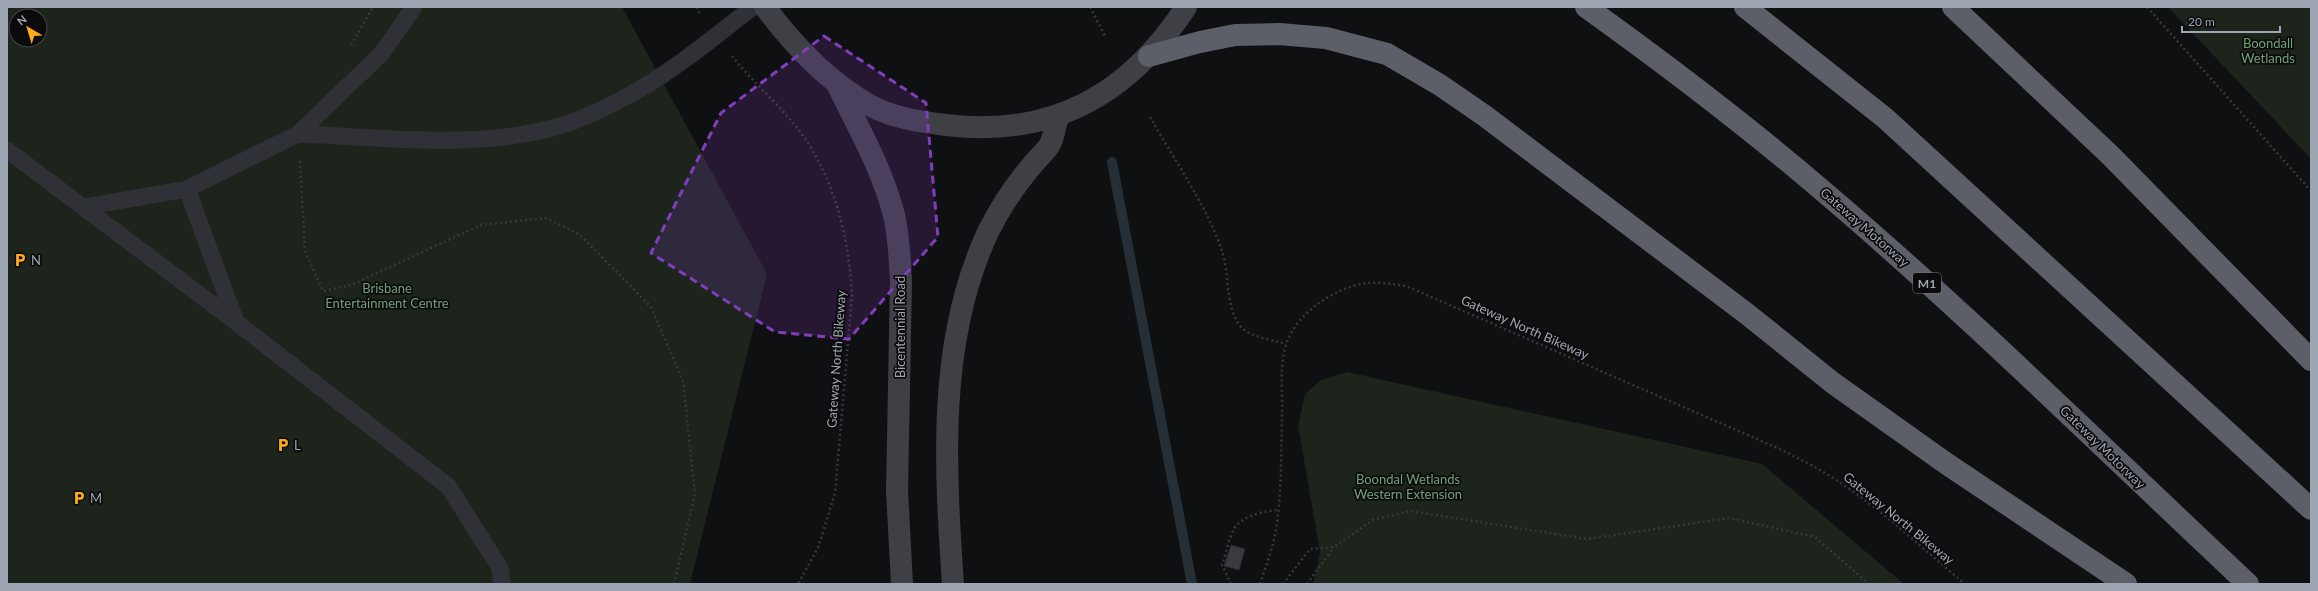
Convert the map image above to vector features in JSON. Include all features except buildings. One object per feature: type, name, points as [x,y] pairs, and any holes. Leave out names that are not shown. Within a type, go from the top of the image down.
[{"type":"highway","name":"Gateway Motorway","points":[[1586,7],[1661,61],[1823,190],[1976,327],[2248,584]]},
{"type":"highway","points":[[1745,7],[1885,118],[2311,510]]},
{"type":"highway","points":[[1953,7],[2111,156],[2311,360]]},
{"type":"highway","points":[[1149,56],[1200,42],[1235,35],[1279,34],[1326,38],[1387,54],[1440,85],[1485,116],[1747,314],[1833,383],[1947,464],[2126,584]]},
{"type":"main road","points":[[765,7],[787,35],[836,82],[871,106],[892,115],[924,123],[973,129],[1027,123],[1058,117],[1102,95],[1149,56],[1186,7]]},
{"type":"main road","name":"Bicentennial Road","points":[[836,82],[870,150],[894,215],[899,248],[901,282],[898,491],[902,584]]},
{"type":"main road","points":[[953,584],[947,494],[948,404],[956,335],[967,286],[989,232],[1028,170],[1050,145],[1058,117]]},
{"type":"lane","points":[[84,207],[186,189],[298,134],[382,53],[414,7]]},
{"type":"lane","points":[[298,134],[458,140],[499,138],[541,131],[576,121],[641,89],[753,7]]},
{"type":"lane","points":[[7,150],[236,322],[449,486],[500,568],[502,584]]},
{"type":"lane","points":[[186,189],[236,322]]},
{"type":"path","points":[[351,46],[373,7]]},
{"type":"path","name":"Gateway North Bikeway","points":[[696,7],[742,68],[806,140],[834,195],[843,227],[850,265],[852,296],[835,493],[818,548],[798,584]]},
{"type":"path","points":[[1090,7],[1106,36]]},
{"type":"path","points":[[2148,7],[2311,191]]},
{"type":"path","points":[[1150,117],[1217,239],[1226,266],[1232,304],[1240,325],[1255,335],[1286,344]]},
{"type":"path","points":[[298,134],[305,251],[323,291],[351,285],[481,225],[546,218],[579,234],[651,307],[683,381],[695,494],[674,584]]},
{"type":"path","name":"Gateway North Bikeway","points":[[1260,584],[1274,538],[1278,510],[1283,372],[1286,344],[1293,330],[1306,314],[1323,300],[1345,289],[1366,283],[1406,286],[1782,450],[1821,470],[1877,510],[1965,584]]},
{"type":"path","points":[[1231,584],[1222,565],[1233,530],[1240,523],[1257,514],[1278,510]]},
{"type":"path","points":[[1307,584],[1334,547],[1373,520],[1410,511],[1587,539],[1729,518],[1815,537],[1869,584]]},
{"type":"path","points":[[1283,584],[1310,549],[1334,547]]},
{"type":"highlighted area","points":[[824,36],[926,103],[938,237],[849,339],[775,332],[651,253],[721,113]]},
{"type":"green space","name":"Brisbane Entertainment Centre","points":[[7,7],[622,7],[767,274],[690,584],[7,584]]},
{"type":"green space","name":"Boondall Wetlands","points":[[2168,7],[2311,7],[2311,159]]},
{"type":"green space","name":"Boondal Wetlands Western Extension","points":[[1347,372],[1762,464],[1904,584],[1313,584],[1320,552],[1298,425],[1305,394],[1321,380]]},
{"type":"waterway","points":[[1112,162],[1192,584]]},
{"type":"place","name":"N","points":[[20,260]]},
{"type":"place","name":"L","points":[[283,445]]},
{"type":"place","name":"M","points":[[79,498]]}]
